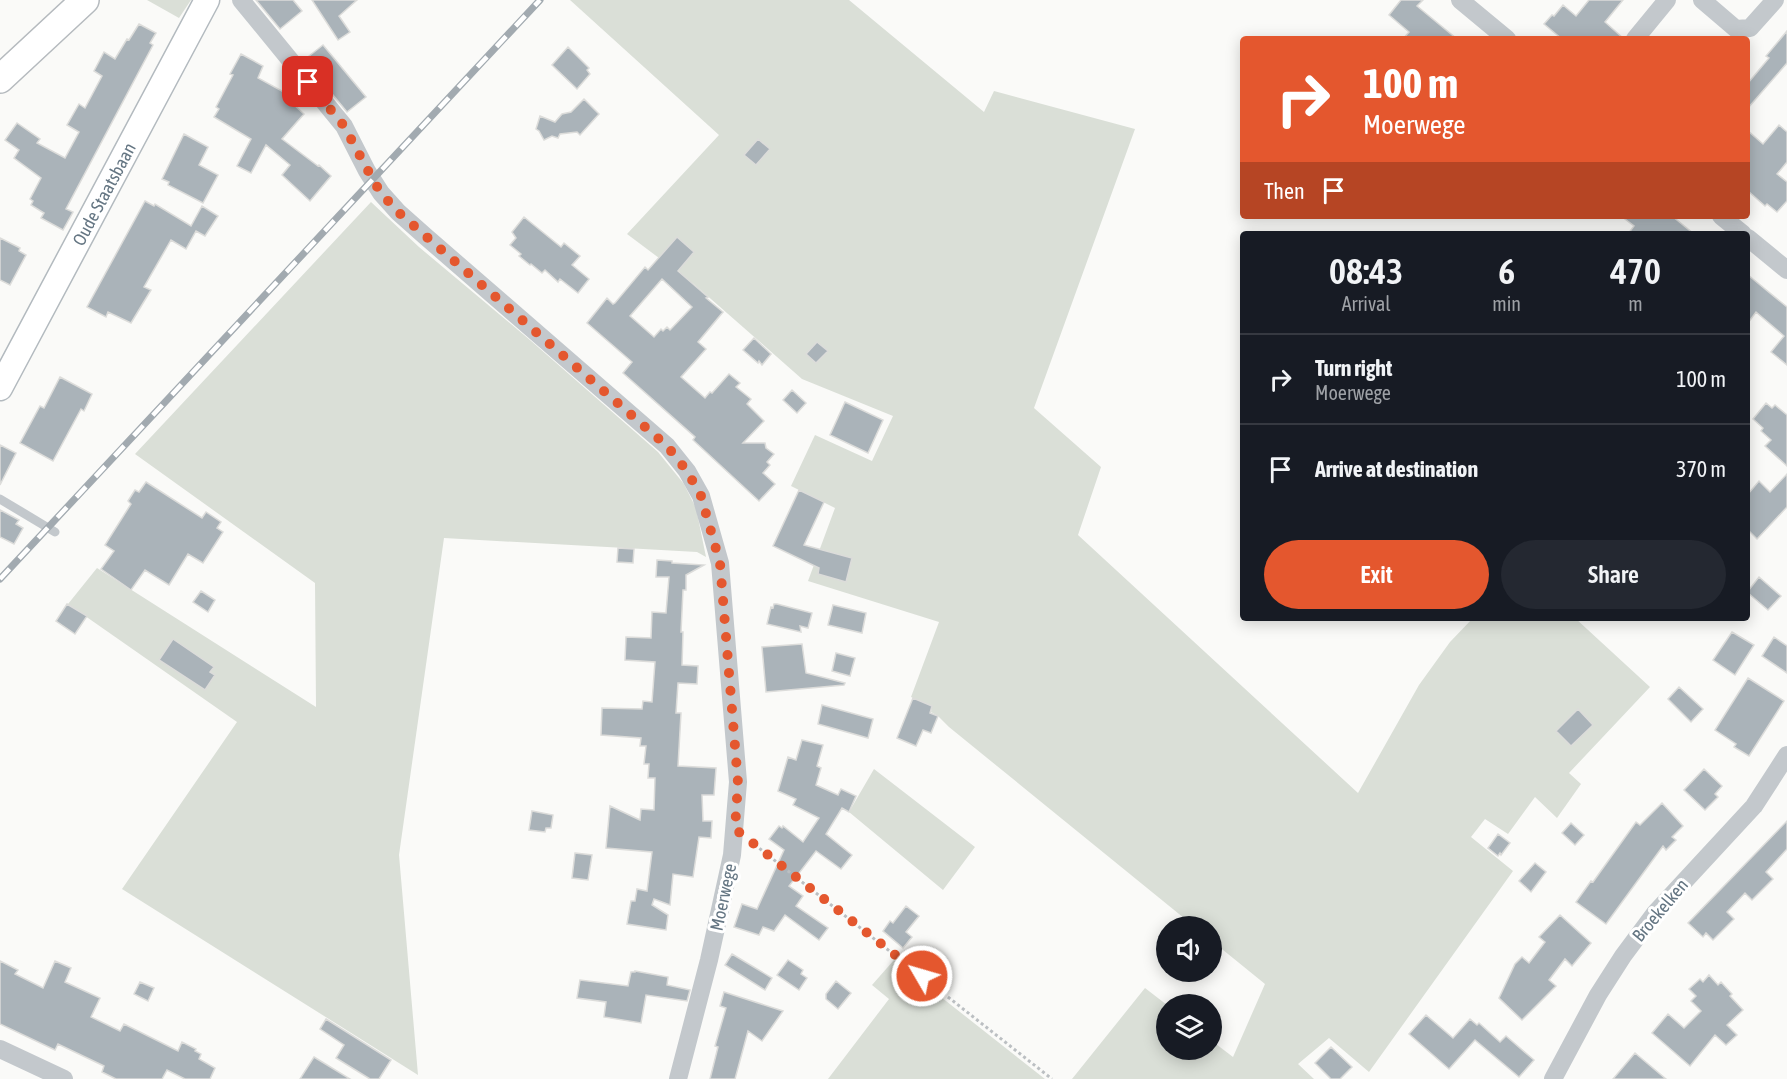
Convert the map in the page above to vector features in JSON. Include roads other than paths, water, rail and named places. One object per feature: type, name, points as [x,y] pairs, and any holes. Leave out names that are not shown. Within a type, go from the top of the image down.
[{"type":"main road","points":[[0,79],[86,0]]},
{"type":"street","name":"Oude Staatsbaan","points":[[0,388],[207,0]]},
{"type":"street","name":"Moerwege","points":[[241,0],[344,126],[367,171],[389,203],[667,446],[687,471],[701,496],[720,563],[738,783],[732,855],[709,960],[678,1079]]},
{"type":"street","points":[[1460,0],[1503,36]]},
{"type":"street","points":[[1637,36],[1667,0]]},
{"type":"street","points":[[1702,0],[1736,29],[1750,28],[1775,0]]},
{"type":"street","points":[[1725,219],[1739,231]]},
{"type":"street","points":[[1750,240],[1787,270]]},
{"type":"street","name":"Broekelken","points":[[1553,1079],[1598,995],[1623,956],[1655,913],[1754,806],[1787,755]]},
{"type":"street","points":[[0,1049],[64,1079]]},
{"type":"lane","points":[[0,499],[56,532]]},
{"type":"railway","points":[[0,579],[540,0]]}]
